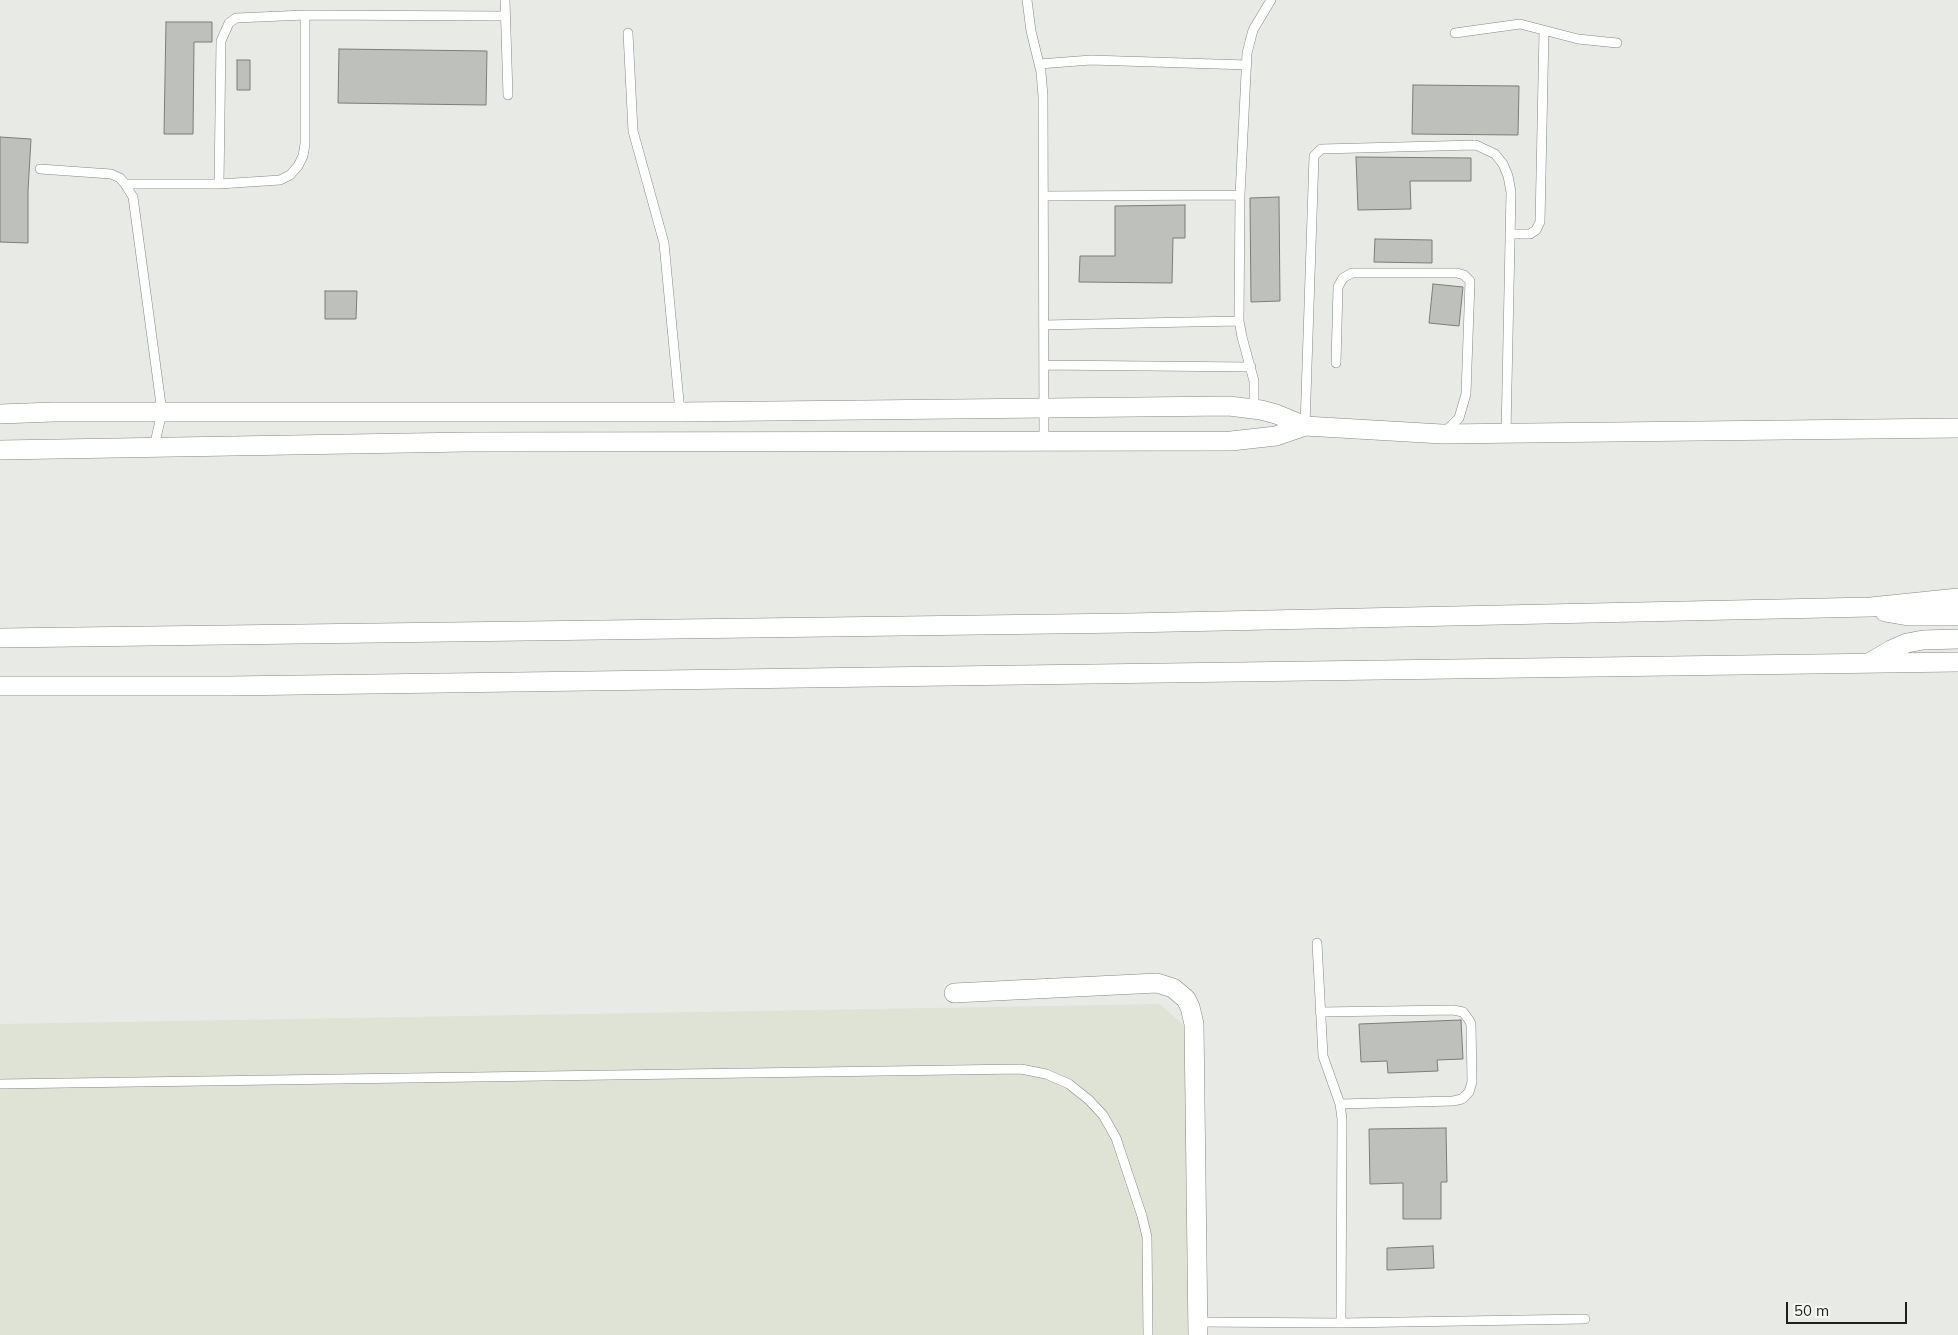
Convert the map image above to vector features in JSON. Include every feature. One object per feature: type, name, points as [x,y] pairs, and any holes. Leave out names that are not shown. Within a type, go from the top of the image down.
[{"type":"street","points":[[0,414],[162,412],[680,412],[1229,406],[1254,408],[1276,414],[1305,426],[1442,434],[1958,428]]},
{"type":"street","points":[[0,450],[476,442],[1246,441],[1276,436],[1305,426]]},
{"type":"street","points":[[0,638],[1139,623],[1871,607],[1958,598]]},
{"type":"street","points":[[1871,607],[1896,615],[1958,616]]},
{"type":"street","points":[[1868,664],[1906,643],[1923,640],[1958,639]]},
{"type":"street","points":[[0,686],[228,686],[1958,662]]},
{"type":"street","points":[[954,994],[1157,983],[1173,988],[1186,999],[1194,1024],[1198,1328]]},
{"type":"lane","points":[[505,0],[508,94]]},
{"type":"lane","points":[[1027,0],[1043,96],[1044,440]]},
{"type":"lane","points":[[1254,408],[1255,392],[1251,367],[1239,321],[1240,195],[1248,47],[1253,30],[1271,0]]},
{"type":"lane","points":[[126,184],[219,184],[280,180],[290,174],[304,156],[305,16]]},
{"type":"lane","points":[[219,184],[221,41],[223,31],[228,23],[236,18],[505,16]]},
{"type":"lane","points":[[1454,33],[1511,24],[1529,26],[1578,39],[1617,43]]},
{"type":"lane","points":[[1510,234],[1530,234],[1536,230],[1540,222],[1544,31]]},
{"type":"lane","points":[[628,33],[633,131],[664,242],[680,412]]},
{"type":"lane","points":[[1039,64],[1091,60],[1247,65]]},
{"type":"lane","points":[[1305,426],[1313,164],[1317,151],[1321,149],[1476,146],[1485,148],[1495,154],[1503,164],[1508,176],[1511,192],[1506,434]]},
{"type":"lane","points":[[40,169],[111,174],[120,178],[126,184],[133,198],[162,412],[154,447]]},
{"type":"lane","points":[[1043,196],[1240,195]]},
{"type":"lane","points":[[1336,363],[1338,287],[1343,278],[1352,273],[1457,273],[1464,275],[1470,281],[1466,394],[1459,418],[1442,434]]},
{"type":"lane","points":[[1044,325],[1239,321]]},
{"type":"lane","points":[[1044,365],[1251,367]]},
{"type":"lane","points":[[1317,943],[1323,1056],[1340,1104],[1342,1119],[1341,1323]]},
{"type":"lane","points":[[1320,1012],[1453,1010],[1463,1012],[1471,1024],[1472,1082],[1469,1092],[1462,1099],[1452,1101],[1340,1104]]},
{"type":"lane","points":[[0,1084],[1021,1069],[1046,1074],[1069,1084],[1089,1100],[1103,1115],[1116,1138],[1142,1216],[1147,1237],[1148,1335]]},
{"type":"lane","points":[[1198,1328],[1341,1323],[1586,1319]]},
{"type":"shaded area","points":[[1160,1004],[1189,1030],[1192,1335],[0,1335],[0,1024]]},
{"type":"building","points":[[166,22],[212,22],[212,42],[194,42],[193,134],[164,134]]},
{"type":"building","points":[[339,49],[487,51],[486,105],[338,103]]},
{"type":"building","points":[[237,60],[250,60],[250,90],[237,90]]},
{"type":"building","points":[[1413,85],[1519,86],[1518,135],[1412,134]]},
{"type":"building","points":[[0,137],[31,139],[28,243],[0,242]]},
{"type":"building","points":[[1356,157],[1471,158],[1471,181],[1410,181],[1411,209],[1358,210]]},
{"type":"building","points":[[1279,197],[1280,301],[1251,302],[1250,198]]},
{"type":"building","points":[[1185,205],[1185,238],[1173,238],[1172,283],[1079,282],[1080,256],[1115,256],[1115,206]]},
{"type":"building","points":[[1375,239],[1432,240],[1432,263],[1374,262]]},
{"type":"building","points":[[1433,284],[1463,287],[1459,326],[1429,323]]},
{"type":"building","points":[[325,291],[357,291],[356,319],[325,319]]},
{"type":"building","points":[[1461,1020],[1463,1059],[1437,1060],[1438,1071],[1388,1073],[1387,1061],[1361,1062],[1359,1024]]},
{"type":"building","points":[[1446,1128],[1447,1182],[1441,1182],[1441,1219],[1403,1219],[1403,1183],[1370,1184],[1369,1129]]},
{"type":"building","points":[[1433,1246],[1434,1268],[1387,1270],[1387,1248]]}]
